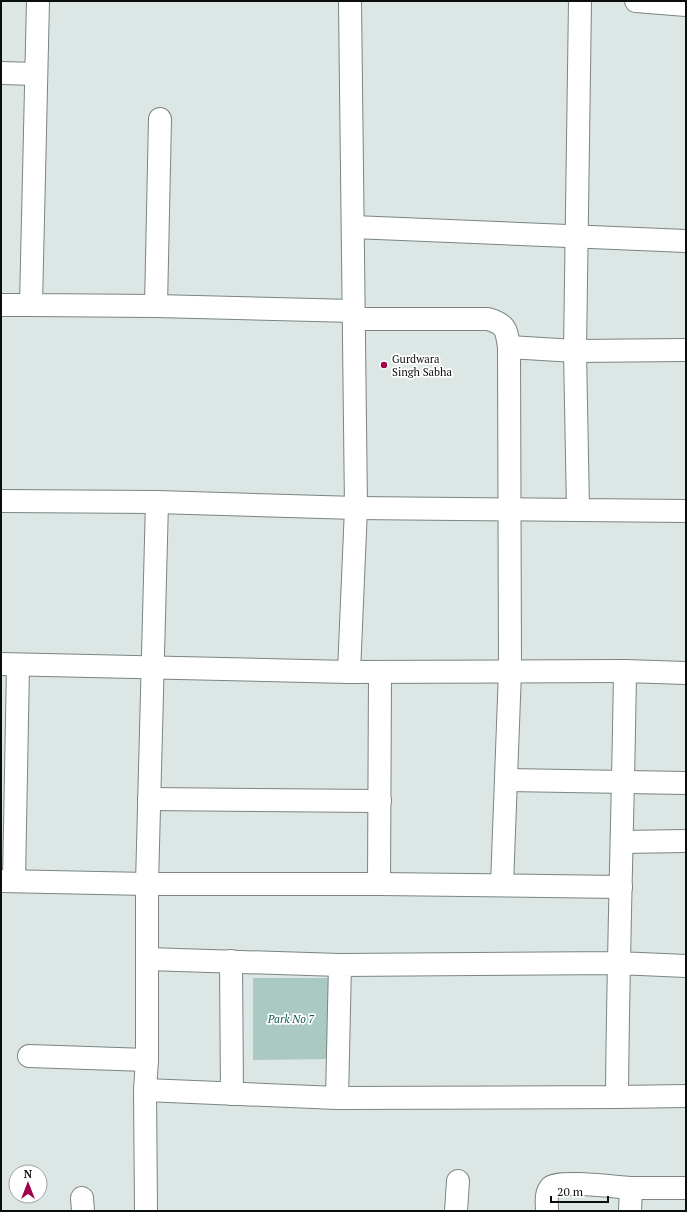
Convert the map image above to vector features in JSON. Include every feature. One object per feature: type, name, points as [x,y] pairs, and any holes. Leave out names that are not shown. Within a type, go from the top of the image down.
[{"type":"street","points":[[31,306],[38,1]]},
{"type":"street","points":[[349,672],[356,508],[350,1]]},
{"type":"street","points":[[578,510],[575,351],[580,1]]},
{"type":"street","points":[[636,1],[686,5]]},
{"type":"street","points":[[1,73],[36,74]]},
{"type":"street","points":[[156,306],[160,119]]},
{"type":"street","points":[[353,227],[686,241]]},
{"type":"street","points":[[1,305],[156,306],[354,315],[488,319],[500,322],[506,328],[509,347],[510,671],[502,886]]},
{"type":"street","points":[[509,347],[575,351],[686,350]]},
{"type":"street","points":[[1,501],[157,502],[356,508],[686,511]]},
{"type":"street","points":[[146,1211],[146,884],[157,502]]},
{"type":"street","points":[[621,887],[379,884],[146,884],[8,881],[9,664],[349,672],[625,670],[686,673]]},
{"type":"street","points":[[617,1097],[618,963],[625,670]]},
{"type":"street","points":[[379,884],[380,672]]},
{"type":"street","points":[[506,780],[686,783]]},
{"type":"street","points":[[149,799],[380,801]]},
{"type":"street","points":[[622,842],[686,841]]},
{"type":"street","points":[[147,959],[231,960],[340,965],[618,963],[686,966]]},
{"type":"street","points":[[231,960],[232,1094]]},
{"type":"street","points":[[337,1098],[340,965]]},
{"type":"street","points":[[29,1056],[147,1060]]},
{"type":"street","points":[[145,1090],[337,1098],[686,1096]]},
{"type":"street","points":[[456,1211],[458,1180]]},
{"type":"street","points":[[547,1211],[547,1193],[556,1184],[567,1183],[631,1188],[686,1188]]},
{"type":"street","points":[[630,1211],[631,1188]]},
{"type":"green space","name":"Park No 7","points":[[253,978],[329,978],[330,1059],[253,1060]]},
{"type":"place","name":"Gurdwara Singh Sabha","points":[[384,365]]}]
